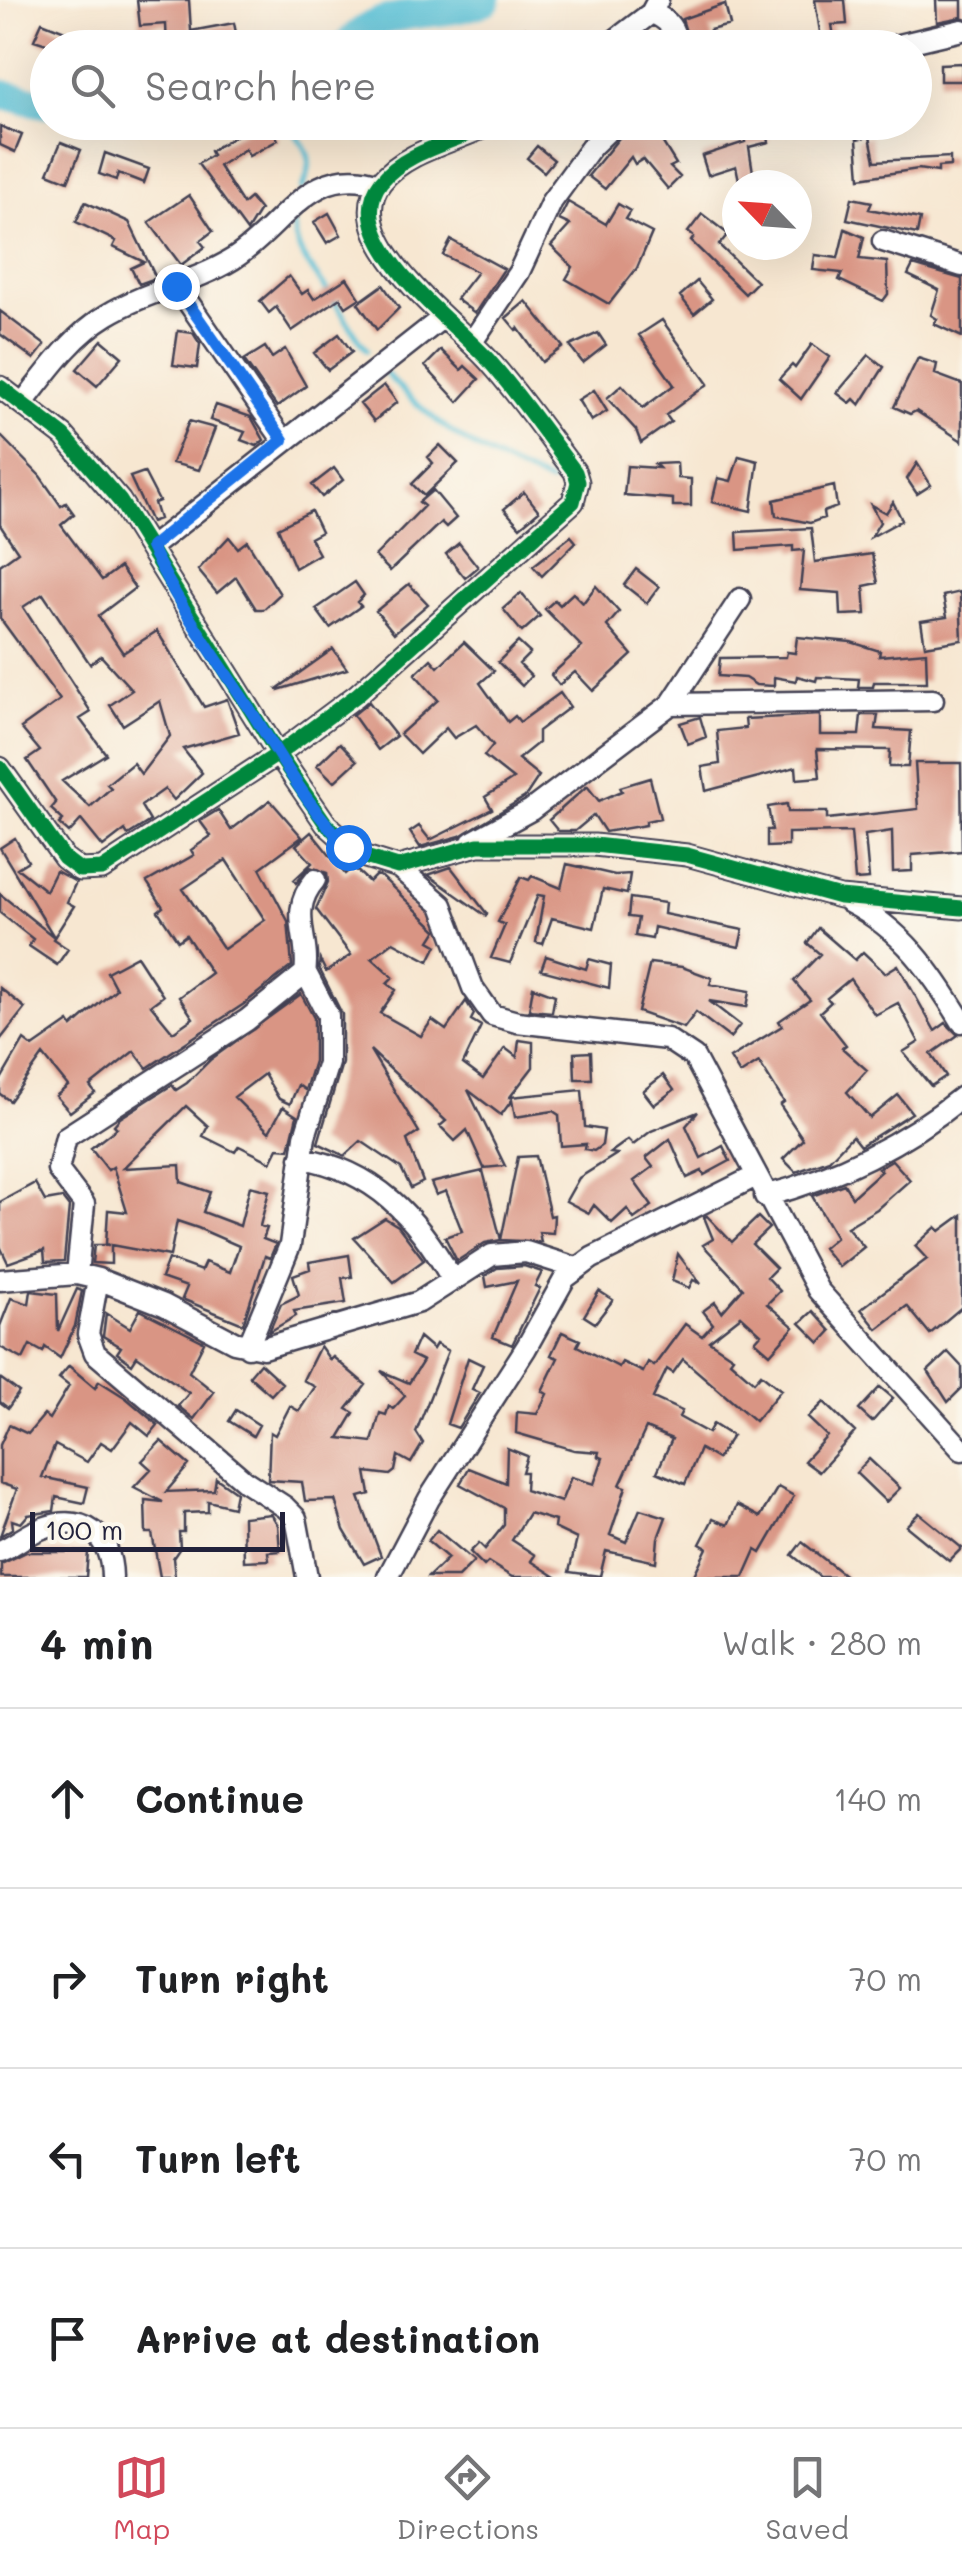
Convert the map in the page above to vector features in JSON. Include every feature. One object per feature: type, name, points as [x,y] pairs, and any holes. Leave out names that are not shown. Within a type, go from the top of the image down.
[{"type":"street","points":[[627,30],[654,7],[674,30]]},
{"type":"street","points":[[932,37],[962,30]]},
{"type":"street","points":[[0,768],[64,858],[80,870],[102,869],[278,754],[358,695],[566,512],[578,492],[575,472],[472,342],[410,286],[374,228],[372,199],[379,184],[408,160],[453,140]]},
{"type":"street","points":[[472,342],[519,272],[552,201],[598,140]]},
{"type":"street","points":[[24,403],[80,336],[108,314],[176,286],[247,250],[316,188],[341,178],[379,184]]},
{"type":"street","points":[[883,241],[962,266]]},
{"type":"street","points":[[176,286],[283,440]]},
{"type":"street","points":[[151,547],[442,318]]},
{"type":"street","points":[[0,387],[86,458],[151,547],[179,600],[326,824],[348,847],[374,862],[398,867],[442,905],[473,988],[492,1015],[517,1022],[667,1039],[682,1047],[702,1070],[818,1290],[962,1450]]},
{"type":"street","points":[[398,867],[456,848],[531,810],[671,704],[740,600]]},
{"type":"street","points":[[671,704],[933,700]]},
{"type":"street","points":[[456,848],[594,845],[686,855],[840,897],[962,908]]},
{"type":"street","points":[[248,1347],[290,1245],[301,1158],[328,1063],[330,1028],[323,1002],[305,972],[298,918],[315,880]]},
{"type":"street","points":[[840,897],[905,940],[924,960],[962,1022]]},
{"type":"street","points":[[77,1274],[84,1204],[58,1170],[66,1138],[247,1020],[305,972]]},
{"type":"street","points":[[388,1577],[429,1499],[526,1348],[565,1278],[576,1268],[761,1186],[806,1186],[873,1154],[962,1098]]},
{"type":"street","points":[[301,1158],[337,1164],[406,1211],[427,1234],[452,1279]]},
{"type":"street","points":[[0,1280],[77,1274],[98,1279],[248,1347],[263,1348],[419,1302],[492,1254],[526,1252],[576,1268]]},
{"type":"street","points":[[98,1279],[88,1334],[95,1353],[246,1481],[285,1506],[296,1518],[307,1577]]},
{"type":"street","points":[[0,1551],[43,1528],[73,1525],[98,1534],[111,1549],[112,1577]]},
{"type":"building","points":[[137,0],[189,0],[191,30],[166,30],[166,24],[140,26]]},
{"type":"building","points":[[815,0],[845,0],[847,24],[820,30]]},
{"type":"building","points":[[936,0],[962,0],[962,17],[937,22]]},
{"type":"building","points":[[725,4],[730,25],[685,30],[682,19]]},
{"type":"building","points":[[42,22],[62,30],[38,30]]},
{"type":"building","points":[[234,23],[235,30],[196,30]]},
{"type":"building","points":[[962,63],[962,81],[940,81],[940,64]]},
{"type":"building","points":[[0,126],[22,135],[15,152],[0,145]]},
{"type":"building","points":[[229,140],[278,140],[249,156],[245,149],[219,166],[243,204],[250,198],[260,210],[247,231],[198,164],[212,155],[210,151]]},
{"type":"building","points":[[617,140],[661,140],[676,164],[670,167],[680,177],[668,189],[643,159],[635,164],[631,157],[605,189],[588,176]]},
{"type":"building","points":[[745,140],[769,140],[749,147],[753,170],[737,170],[736,166],[708,175],[702,156]]},
{"type":"building","points":[[857,140],[871,140],[875,161],[950,157],[950,166],[938,167],[938,172],[918,169],[860,178]]},
{"type":"building","points":[[61,142],[81,150],[68,181],[48,173]]},
{"type":"building","points":[[537,146],[554,160],[544,172],[527,158]]},
{"type":"building","points":[[105,153],[149,169],[144,183],[118,173],[116,180],[99,174]]},
{"type":"building","points":[[189,195],[213,231],[200,241],[205,247],[181,265],[149,222]]},
{"type":"building","points":[[852,198],[872,202],[869,209],[920,219],[917,234],[847,219]]},
{"type":"building","points":[[85,202],[129,222],[156,278],[139,284],[131,268],[144,262],[113,247],[116,241],[76,222]]},
{"type":"building","points":[[568,202],[606,224],[618,204],[630,211],[625,219],[652,233],[637,268],[609,304],[566,279],[573,267],[551,246],[570,225],[559,220]]},
{"type":"building","points":[[329,213],[341,235],[327,243],[314,222]]},
{"type":"building","points":[[702,214],[722,229],[722,260],[734,260],[757,282],[745,294],[691,241],[694,237],[688,232]]},
{"type":"building","points":[[845,229],[864,237],[859,259],[887,262],[888,294],[883,301],[839,280],[842,273],[813,270],[815,255],[838,258]]},
{"type":"building","points":[[451,240],[504,269],[475,313],[456,299],[477,272],[443,255]]},
{"type":"building","points":[[913,265],[962,279],[962,337],[934,324],[937,319],[931,315],[939,290],[908,275]]},
{"type":"building","points":[[289,276],[302,294],[308,290],[314,299],[347,278],[360,298],[346,307],[340,298],[292,331],[276,307],[269,313],[260,301]]},
{"type":"building","points":[[697,281],[712,299],[694,314],[680,296]]},
{"type":"building","points":[[383,285],[399,308],[377,330],[358,303]]},
{"type":"building","points":[[526,301],[563,347],[542,362],[506,318]]},
{"type":"building","points":[[0,311],[45,345],[34,359],[0,334]]},
{"type":"building","points":[[662,320],[708,384],[666,415],[671,422],[641,443],[636,430],[607,398],[622,385],[643,408],[674,385],[639,335]]},
{"type":"building","points":[[178,331],[193,333],[200,344],[197,368],[173,365]]},
{"type":"building","points":[[598,333],[606,345],[583,363],[570,346]]},
{"type":"building","points":[[339,334],[352,352],[328,370],[314,353]]},
{"type":"building","points":[[102,340],[122,357],[97,386],[77,369]]},
{"type":"building","points":[[812,344],[830,357],[801,399],[779,379],[792,365],[795,368]]},
{"type":"building","points":[[265,347],[272,358],[285,349],[306,386],[277,407],[244,360]]},
{"type":"building","points":[[441,350],[461,370],[465,366],[479,379],[458,402],[425,366]]},
{"type":"building","points":[[869,355],[884,367],[860,405],[854,399],[850,403],[837,393]]},
{"type":"building","points":[[918,358],[937,364],[935,374],[962,384],[962,441],[916,411],[910,414],[894,407]]},
{"type":"building","points":[[384,385],[397,402],[374,421],[360,404]]},
{"type":"building","points":[[594,390],[607,411],[591,421],[578,400]]},
{"type":"building","points":[[216,405],[251,417],[264,440],[257,446],[241,440],[245,432],[210,420]]},
{"type":"building","points":[[189,421],[215,428],[199,470],[172,463]]},
{"type":"building","points":[[0,435],[40,476],[61,506],[66,503],[74,514],[61,525],[102,580],[120,567],[135,588],[98,616],[123,653],[157,631],[204,707],[227,699],[239,733],[183,749],[202,773],[174,800],[165,789],[141,806],[150,821],[128,835],[125,830],[103,847],[81,820],[69,833],[59,824],[63,820],[51,809],[56,803],[27,760],[40,751],[21,728],[60,700],[0,618],[0,565],[18,552],[0,525]],"holes":[[[43,594],[90,664],[101,656],[132,690],[110,705],[123,725],[160,701],[170,736],[141,774],[133,763],[107,784],[111,788],[90,807],[62,781],[106,754],[80,719],[91,712],[23,607]]]},
{"type":"building","points":[[440,445],[458,463],[424,496],[412,484],[433,463],[428,457]]},
{"type":"building","points":[[739,456],[758,461],[751,511],[712,502],[718,478],[731,481]]},
{"type":"building","points":[[677,463],[678,478],[691,479],[691,506],[673,506],[673,499],[624,495],[627,466],[659,468],[655,464]]},
{"type":"building","points":[[917,463],[931,485],[917,494],[907,479]]},
{"type":"building","points":[[334,468],[343,480],[322,497],[312,485]]},
{"type":"building","points":[[144,472],[159,501],[154,503],[159,519],[151,522],[130,477]]},
{"type":"building","points":[[834,486],[837,507],[823,512],[824,518],[810,523],[776,516],[774,500]]},
{"type":"building","points":[[433,490],[456,518],[446,527],[441,522],[390,571],[375,556],[424,506],[419,502]]},
{"type":"building","points":[[524,492],[539,511],[520,527],[504,509]]},
{"type":"building","points":[[893,502],[902,520],[871,537],[880,522],[871,505],[886,513]]},
{"type":"building","points":[[311,511],[321,532],[310,538],[319,554],[295,568],[278,528]]},
{"type":"building","points":[[811,528],[815,562],[872,554],[878,583],[864,586],[866,614],[841,615],[840,593],[800,590],[804,550],[793,551],[793,546],[738,550],[737,532]]},
{"type":"building","points":[[571,536],[576,542],[542,576],[533,566]]},
{"type":"building","points":[[229,537],[238,548],[247,541],[280,594],[264,609],[256,609],[236,577],[217,593],[198,570]]},
{"type":"building","points":[[459,543],[478,567],[465,578],[446,554]]},
{"type":"building","points":[[636,569],[659,587],[647,603],[624,585]]},
{"type":"building","points":[[355,582],[364,595],[357,602],[361,606],[330,628],[316,609]]},
{"type":"building","points":[[409,584],[428,604],[394,633],[376,611]]},
{"type":"building","points":[[596,586],[619,612],[607,626],[632,655],[593,691],[575,672],[559,685],[551,675],[582,647],[545,609],[555,600],[560,605],[573,593],[583,603]]},
{"type":"building","points":[[960,592],[962,640],[925,646],[921,621],[947,617],[943,596]]},
{"type":"building","points":[[521,593],[540,616],[522,632],[503,609]]},
{"type":"building","points":[[797,637],[851,642],[880,651],[879,656],[926,652],[927,682],[874,682],[873,687],[858,687],[859,679],[817,677],[816,681],[797,676],[796,681],[774,677],[774,686],[718,676],[720,658],[786,657],[787,652],[795,653]]},
{"type":"building","points":[[464,642],[494,671],[480,683],[508,722],[515,716],[520,722],[560,693],[570,707],[538,731],[538,743],[518,759],[539,776],[525,797],[460,836],[420,847],[410,832],[419,826],[430,840],[492,809],[485,797],[513,779],[484,756],[493,745],[476,725],[454,738],[446,728],[419,754],[400,734],[438,700],[415,674],[431,659],[438,667]]},
{"type":"building","points":[[518,642],[530,653],[519,664],[531,676],[522,686],[498,662]]},
{"type":"building","points":[[333,649],[347,669],[277,689]]},
{"type":"building","points":[[369,702],[396,736],[378,750],[353,715]]},
{"type":"building","points":[[820,715],[820,735],[859,735],[861,715],[878,715],[876,729],[911,731],[908,767],[889,767],[890,750],[817,749],[820,777],[797,779],[796,767],[706,791],[702,767],[720,764],[717,731],[746,728],[745,719]]},
{"type":"building","points":[[700,717],[706,737],[688,744],[680,723]]},
{"type":"building","points":[[340,743],[357,761],[334,782],[317,765]]},
{"type":"building","points":[[915,763],[961,763],[962,851],[912,855],[912,871],[893,872],[892,831],[865,835],[869,879],[855,880],[851,832],[788,833],[788,846],[767,847],[767,830],[772,830],[768,807],[787,804],[788,812],[827,812],[827,819],[918,809]]},
{"type":"building","points":[[650,778],[660,818],[646,821],[646,825],[605,832],[594,815],[575,831],[558,831],[549,820],[587,786],[599,801],[622,791],[620,787]]},
{"type":"building","points":[[270,800],[302,837],[260,868],[288,921],[292,966],[244,1004],[147,1068],[134,1051],[90,1086],[95,1093],[70,1112],[56,1096],[68,1086],[43,1055],[10,1101],[0,1094],[0,1081],[24,1040],[33,1047],[69,1022],[72,1027],[116,989],[107,972],[137,956],[163,996],[151,1005],[173,1032],[193,1018],[179,997],[211,973],[186,935],[178,941],[158,911],[163,907],[147,882],[194,855],[191,850],[211,836],[200,821],[218,810],[231,830]],"holes":[[[226,860],[265,920],[224,949],[183,889]]]},
{"type":"building","points":[[311,832],[345,874],[353,867],[369,882],[376,875],[382,877],[437,930],[430,941],[437,945],[429,961],[393,942],[372,958],[393,977],[387,983],[396,990],[380,1013],[421,1036],[432,1020],[446,1030],[466,1001],[474,1014],[471,1020],[481,1026],[463,1064],[483,1079],[505,1048],[517,1057],[519,1040],[533,1042],[533,1067],[510,1097],[582,1090],[585,1127],[604,1130],[602,1145],[594,1151],[585,1149],[586,1144],[561,1146],[559,1115],[553,1111],[515,1117],[512,1100],[501,1115],[468,1090],[505,1166],[484,1168],[467,1130],[455,1141],[440,1126],[446,1121],[370,1050],[419,1132],[407,1140],[423,1182],[411,1188],[401,1168],[361,1141],[345,1156],[318,1143],[342,1063],[342,1014],[319,968],[320,960],[326,972],[351,955],[316,909],[328,882],[327,873],[310,867],[296,883],[294,880],[312,863],[296,845]]},
{"type":"building","points":[[15,838],[28,861],[17,868],[46,891],[56,871],[76,882],[67,902],[74,906],[53,939],[68,949],[57,965],[29,946],[33,939],[0,913],[0,894],[54,937],[0,848]]},
{"type":"building","points":[[567,864],[615,875],[630,874],[627,894],[603,889],[594,928],[552,918],[543,944],[536,942],[544,896],[538,895],[510,963],[491,958],[505,925],[498,922],[521,877],[529,880],[532,876],[561,888]]},
{"type":"building","points":[[451,867],[487,914],[486,916],[428,875]]},
{"type":"building","points":[[630,898],[665,903],[664,914],[743,930],[739,947],[654,927],[652,939],[635,936],[638,918],[628,917]]},
{"type":"building","points":[[818,928],[855,960],[863,952],[885,973],[898,965],[935,1031],[946,1023],[958,1035],[931,1054],[946,1076],[931,1086],[903,1052],[919,1042],[898,1003],[875,1015],[850,979],[827,998],[831,1002],[820,1012],[846,1045],[842,1048],[867,1070],[847,1092],[870,1118],[898,1095],[912,1113],[860,1146],[852,1136],[829,1160],[796,1172],[783,1159],[803,1139],[780,1105],[784,1102],[759,1062],[740,1074],[730,1058],[782,1026],[779,1021],[810,1000],[794,981],[820,954],[807,943]]},
{"type":"building","points":[[546,956],[586,969],[589,959],[611,965],[609,988],[541,970]]},
{"type":"building","points":[[650,963],[682,967],[712,978],[710,984],[750,991],[747,1007],[709,1001],[740,1025],[730,1038],[696,1012],[684,1028],[638,1012]]},
{"type":"building","points":[[533,987],[555,995],[552,1012],[529,1010]]},
{"type":"building","points":[[0,988],[25,1008],[0,1040]]},
{"type":"building","points":[[301,994],[314,1018],[314,1061],[305,1090],[298,1085],[290,1104],[279,1099],[264,1074],[234,1097],[269,1132],[283,1107],[297,1116],[289,1149],[278,1148],[271,1162],[239,1146],[235,1152],[203,1136],[208,1126],[186,1106],[123,1168],[180,1165],[181,1182],[210,1192],[203,1212],[240,1226],[250,1186],[269,1191],[260,1226],[267,1228],[263,1239],[276,1244],[270,1258],[265,1256],[243,1324],[182,1299],[187,1287],[161,1278],[168,1259],[201,1271],[205,1262],[230,1272],[239,1246],[198,1228],[177,1221],[170,1256],[111,1245],[111,1264],[92,1263],[94,1245],[109,1245],[108,1210],[127,1212],[113,1167],[108,1170],[91,1148],[117,1128],[114,1125],[120,1118],[172,1085],[176,1090],[187,1083],[210,1060]]},
{"type":"building","points":[[591,1052],[592,1079],[575,1079],[574,1053]]},
{"type":"building","points":[[663,1075],[674,1090],[654,1105],[643,1091]]},
{"type":"building","points":[[698,1112],[686,1126],[701,1158],[723,1146],[730,1161],[704,1175],[702,1171],[687,1178],[670,1139],[646,1158],[653,1167],[634,1181],[652,1206],[634,1219],[627,1209],[612,1223],[594,1205],[589,1213],[566,1201],[579,1178],[617,1154],[610,1153],[628,1140],[633,1145],[651,1131]]},
{"type":"building","points":[[536,1156],[550,1216],[554,1215],[553,1233],[539,1232],[541,1242],[501,1240],[518,1157]]},
{"type":"building","points":[[892,1160],[910,1180],[877,1209],[847,1227],[864,1247],[839,1267],[823,1248],[836,1237],[812,1196],[844,1184],[852,1197],[881,1171],[878,1168]]},
{"type":"building","points":[[483,1171],[501,1240],[485,1243],[457,1261],[445,1237],[462,1231],[446,1191],[436,1195],[431,1183]]},
{"type":"building","points":[[35,1183],[45,1201],[62,1198],[69,1207],[64,1261],[45,1262],[44,1250],[8,1263],[0,1246],[0,1202]]},
{"type":"building","points":[[962,1215],[962,1307],[930,1334],[907,1306],[877,1329],[861,1309],[927,1259],[915,1246],[936,1227],[940,1231]]},
{"type":"building","points":[[704,1217],[732,1242],[758,1217],[769,1228],[752,1244],[776,1268],[767,1277],[780,1291],[767,1304],[794,1327],[770,1354],[755,1341],[761,1334],[741,1316],[709,1341],[733,1357],[730,1361],[754,1382],[761,1374],[781,1390],[755,1421],[683,1359],[673,1373],[667,1369],[653,1398],[682,1411],[679,1417],[708,1433],[713,1424],[732,1436],[717,1459],[700,1449],[685,1484],[657,1472],[672,1439],[646,1428],[620,1485],[626,1487],[610,1535],[626,1542],[640,1509],[666,1517],[658,1538],[656,1562],[606,1551],[600,1576],[569,1572],[577,1539],[554,1528],[555,1521],[529,1513],[512,1540],[535,1555],[531,1561],[556,1577],[512,1577],[488,1562],[484,1566],[470,1552],[479,1543],[485,1549],[504,1525],[504,1508],[460,1484],[469,1468],[506,1483],[507,1448],[527,1456],[522,1472],[526,1472],[525,1490],[561,1502],[571,1477],[594,1484],[603,1458],[598,1456],[599,1452],[574,1450],[516,1433],[517,1412],[537,1414],[547,1394],[542,1391],[558,1358],[551,1355],[562,1332],[580,1340],[577,1346],[619,1367],[622,1362],[643,1372],[648,1362],[654,1366],[685,1324],[702,1336],[713,1324],[703,1311],[715,1302],[722,1312],[743,1288],[703,1245],[713,1239]]},
{"type":"building","points":[[385,1218],[398,1226],[424,1260],[394,1282],[354,1238]]},
{"type":"building","points":[[678,1254],[701,1284],[693,1280],[689,1288],[672,1281]]},
{"type":"building","points":[[349,1255],[352,1277],[342,1278],[346,1303],[294,1311],[296,1316],[269,1332],[281,1304],[299,1295],[293,1275],[310,1269],[309,1262]]},
{"type":"building","points":[[524,1266],[542,1272],[535,1286],[540,1288],[512,1345],[493,1337],[517,1281],[487,1287],[485,1276],[497,1268]]},
{"type":"building","points":[[77,1289],[82,1291],[75,1326],[60,1358],[45,1347],[43,1352],[30,1345],[23,1359],[0,1347],[0,1326],[11,1298],[29,1304],[31,1291],[57,1294],[58,1331]]},
{"type":"building","points":[[599,1291],[613,1300],[595,1323],[584,1316]]},
{"type":"building","points":[[140,1310],[204,1342],[189,1372],[214,1392],[194,1419],[178,1406],[189,1393],[137,1356],[132,1364],[117,1353],[121,1347],[103,1336],[106,1313],[130,1328]]},
{"type":"building","points":[[813,1311],[831,1331],[820,1343],[800,1323]]},
{"type":"building","points":[[419,1337],[433,1349],[436,1344],[448,1351],[416,1432],[423,1443],[411,1463],[398,1456],[395,1471],[390,1475],[366,1472],[370,1494],[359,1497],[381,1556],[364,1564],[344,1530],[335,1500],[305,1501],[302,1482],[268,1480],[270,1432],[275,1435],[290,1406],[299,1411],[315,1387],[303,1380],[320,1346],[330,1360],[333,1357],[366,1385],[347,1409],[354,1413],[339,1438],[372,1442],[380,1413],[386,1415],[389,1406],[393,1409],[405,1396],[381,1371],[409,1383],[423,1361],[411,1355]]},
{"type":"building","points":[[948,1352],[962,1367],[962,1388],[948,1402],[928,1371]]},
{"type":"building","points":[[468,1358],[483,1365],[472,1389],[480,1393],[458,1428],[447,1424]]},
{"type":"building","points":[[260,1363],[282,1383],[271,1395],[249,1376]]},
{"type":"building","points":[[69,1366],[95,1388],[99,1381],[126,1398],[158,1425],[149,1436],[132,1422],[112,1449],[101,1442],[87,1462],[55,1445],[42,1477],[88,1487],[84,1503],[56,1497],[54,1511],[28,1515],[21,1523],[12,1520],[13,1528],[0,1536],[17,1489],[0,1483],[0,1445],[9,1425],[28,1434],[44,1415],[49,1419],[69,1386],[59,1378]]},
{"type":"building","points":[[0,1378],[19,1392],[8,1408],[0,1402]]},
{"type":"building","points":[[880,1387],[893,1398],[872,1422],[859,1410]]},
{"type":"building","points":[[824,1402],[855,1432],[819,1472],[804,1461],[827,1436],[808,1418]]},
{"type":"building","points":[[236,1410],[259,1425],[253,1436],[229,1421]]},
{"type":"building","points":[[161,1441],[189,1465],[166,1492],[214,1490],[216,1478],[236,1492],[233,1507],[208,1501],[208,1512],[184,1513],[184,1532],[179,1532],[180,1548],[173,1558],[175,1577],[160,1577],[152,1533],[146,1533],[145,1500],[163,1502],[134,1487],[151,1469],[142,1461]]},
{"type":"building","points":[[869,1459],[900,1488],[886,1502],[856,1473]]},
{"type":"building","points":[[778,1487],[794,1496],[761,1553],[756,1550],[744,1577],[693,1577],[707,1548],[700,1544],[713,1519],[728,1525],[737,1505],[760,1517]]},
{"type":"building","points":[[919,1513],[962,1548],[949,1561],[906,1526]]},
{"type":"building","points":[[271,1514],[278,1525],[280,1551],[268,1552],[269,1560],[244,1561],[243,1517]]},
{"type":"building","points":[[437,1530],[474,1561],[458,1577],[428,1577],[448,1558],[428,1541]]},
{"type":"building","points":[[802,1542],[847,1577],[820,1577],[792,1555]]},
{"type":"building","points":[[26,1552],[88,1552],[86,1577],[1,1577],[1,1564]]},
{"type":"waterway","points":[[365,30],[393,18],[486,0]]},
{"type":"waterway","points":[[0,94],[30,100]]},
{"type":"waterway","points":[[299,140],[309,160],[302,189]]},
{"type":"waterway","points":[[293,217],[303,256],[367,350]]},
{"type":"waterway","points":[[386,374],[462,439],[550,483]]},
{"type":"cycle path","points":[[0,768],[64,858],[80,870],[102,869],[278,754],[357,695],[573,502],[578,482],[575,472],[491,363],[408,280],[375,230],[372,205],[381,182],[404,162],[452,140]]},
{"type":"cycle path","points":[[0,387],[64,436],[120,501],[278,754],[326,824],[362,856],[398,867],[478,845],[594,845],[687,855],[840,897],[962,908]]},
{"type":"route","points":[[176,286],[283,440],[151,547],[163,574],[278,754],[326,824],[348,847]]}]
